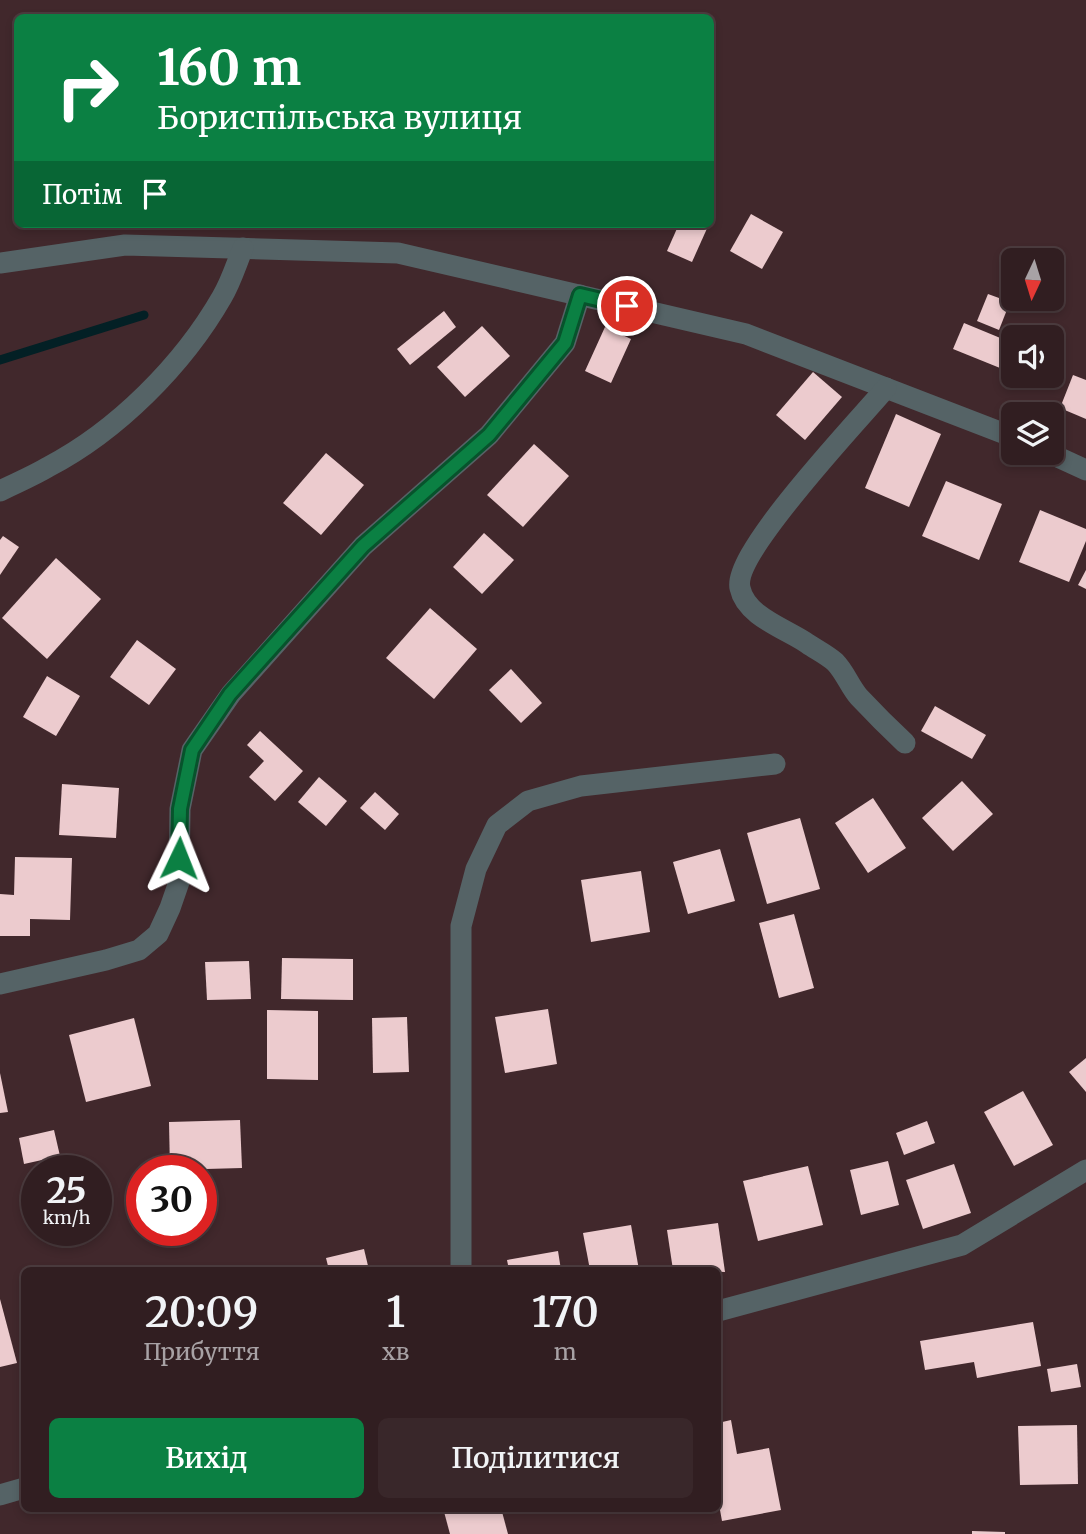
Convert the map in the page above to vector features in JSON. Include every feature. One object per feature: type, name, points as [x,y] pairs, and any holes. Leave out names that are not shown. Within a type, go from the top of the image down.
[{"type":"street","points":[[0,263],[125,245],[398,253],[746,334],[1001,432]]},
{"type":"street","points":[[0,491],[50,467],[94,438],[153,387],[190,346],[223,296],[243,248]]},
{"type":"street","points":[[0,984],[139,950],[158,934],[178,882],[180,809],[192,750],[230,694],[363,546],[489,435],[565,343],[580,295]]},
{"type":"street","points":[[886,388],[784,506],[752,550],[739,576],[740,590],[751,607],[769,622],[798,637],[836,663],[857,695],[905,743]]},
{"type":"street","points":[[1064,460],[1086,471]]},
{"type":"street","points":[[461,1267],[461,926],[477,869],[497,825],[528,801],[581,786],[775,764]]},
{"type":"street","points":[[721,1310],[962,1245],[1086,1170]]},
{"type":"street","points":[[0,1495],[21,1489]]},
{"type":"building","points":[[751,214],[783,232],[762,269],[730,251]]},
{"type":"building","points":[[677,228],[707,228],[692,262],[667,251]]},
{"type":"building","points":[[988,294],[1001,299],[1001,312],[1006,312],[999,330],[977,321]]},
{"type":"building","points":[[444,311],[456,327],[410,365],[397,349]]},
{"type":"building","points":[[964,323],[1001,338],[1001,365],[1000,368],[953,349]]},
{"type":"building","points":[[482,326],[510,356],[465,397],[437,367]]},
{"type":"building","points":[[605,327],[631,339],[611,383],[585,371]]},
{"type":"building","points":[[813,372],[842,397],[805,440],[776,415]]},
{"type":"building","points":[[1073,375],[1086,380],[1086,419],[1064,410],[1062,402]]},
{"type":"building","points":[[896,414],[941,434],[909,507],[865,488]]},
{"type":"building","points":[[534,444],[569,476],[523,527],[487,495]]},
{"type":"building","points":[[326,453],[364,485],[321,535],[283,503]]},
{"type":"building","points":[[946,481],[1002,504],[979,560],[922,536]]},
{"type":"building","points":[[1040,510],[1086,529],[1086,541],[1069,582],[1019,562]]},
{"type":"building","points":[[484,533],[514,560],[482,594],[453,567]]},
{"type":"building","points":[[3,536],[19,547],[0,575],[0,540]]},
{"type":"building","points":[[56,558],[101,599],[47,659],[2,618]]},
{"type":"building","points":[[1086,570],[1086,589],[1078,585]]},
{"type":"building","points":[[430,608],[477,649],[434,699],[386,658]]},
{"type":"building","points":[[137,640],[176,669],[149,705],[110,677]]},
{"type":"building","points":[[511,669],[542,703],[521,723],[489,690]]},
{"type":"building","points":[[47,676],[80,696],[56,736],[23,717]]},
{"type":"building","points":[[935,706],[986,735],[972,759],[921,731]]},
{"type":"building","points":[[260,731],[303,771],[275,801],[249,777],[264,761],[247,745]]},
{"type":"building","points":[[319,777],[347,801],[326,826],[298,802]]},
{"type":"building","points":[[962,781],[993,814],[953,851],[922,818]]},
{"type":"building","points":[[62,784],[119,788],[116,838],[59,835]]},
{"type":"building","points":[[375,792],[399,814],[385,830],[360,808]]},
{"type":"building","points":[[873,798],[906,848],[868,873],[835,823]]},
{"type":"building","points":[[800,818],[820,889],[767,904],[747,833]]},
{"type":"building","points":[[720,849],[735,901],[688,914],[673,862]]},
{"type":"building","points":[[15,857],[72,858],[70,920],[30,919],[30,936],[0,936],[0,894],[14,895]]},
{"type":"building","points":[[641,871],[650,932],[591,942],[581,880]]},
{"type":"building","points":[[794,914],[814,988],[779,998],[759,923]]},
{"type":"building","points":[[282,958],[353,959],[353,1000],[281,999]]},
{"type":"building","points":[[249,961],[251,999],[207,1000],[205,962]]},
{"type":"building","points":[[548,1009],[557,1064],[505,1073],[495,1017]]},
{"type":"building","points":[[267,1010],[318,1011],[318,1080],[267,1079]]},
{"type":"building","points":[[407,1017],[409,1072],[373,1073],[372,1018]]},
{"type":"building","points":[[134,1018],[151,1086],[86,1102],[69,1035]]},
{"type":"building","points":[[1086,1058],[1086,1092],[1069,1072]]},
{"type":"building","points":[[0,1073],[8,1112],[0,1113]]},
{"type":"building","points":[[1023,1091],[1053,1145],[1014,1166],[984,1112]]},
{"type":"building","points":[[240,1120],[242,1168],[217,1169],[217,1155],[170,1155],[169,1122]]},
{"type":"building","points":[[927,1121],[935,1143],[904,1155],[896,1133]]},
{"type":"building","points":[[54,1130],[60,1155],[22,1155],[19,1138]]},
{"type":"building","points":[[888,1161],[899,1205],[861,1215],[850,1170]]},
{"type":"building","points":[[954,1164],[971,1213],[923,1229],[906,1180]]},
{"type":"building","points":[[808,1166],[823,1225],[758,1241],[743,1181]]},
{"type":"building","points":[[718,1223],[725,1272],[721,1272],[721,1267],[673,1267],[667,1230]]},
{"type":"building","points":[[631,1225],[638,1267],[589,1267],[583,1233]]},
{"type":"building","points":[[364,1249],[368,1267],[328,1267],[326,1258]]},
{"type":"building","points":[[558,1251],[561,1267],[508,1267],[507,1260]]},
{"type":"building","points":[[0,1299],[17,1363],[0,1367]]},
{"type":"building","points":[[1033,1322],[1041,1366],[977,1378],[974,1362],[925,1370],[920,1341]]},
{"type":"building","points":[[1077,1364],[1081,1387],[1051,1392],[1047,1369]]},
{"type":"building","points":[[731,1420],[737,1454],[769,1448],[781,1510],[722,1521],[721,1422]]},
{"type":"building","points":[[1077,1425],[1078,1484],[1020,1485],[1018,1426]]},
{"type":"building","points":[[444,1512],[502,1512],[508,1534],[450,1534]]},
{"type":"building","points":[[972,1531],[1005,1532],[1005,1534],[972,1534]]},
{"type":"waterway","points":[[0,360],[144,315]]},
{"type":"route","points":[[179,858],[180,809],[192,750],[230,694],[363,546],[489,435],[565,343],[580,295],[627,306]]}]
